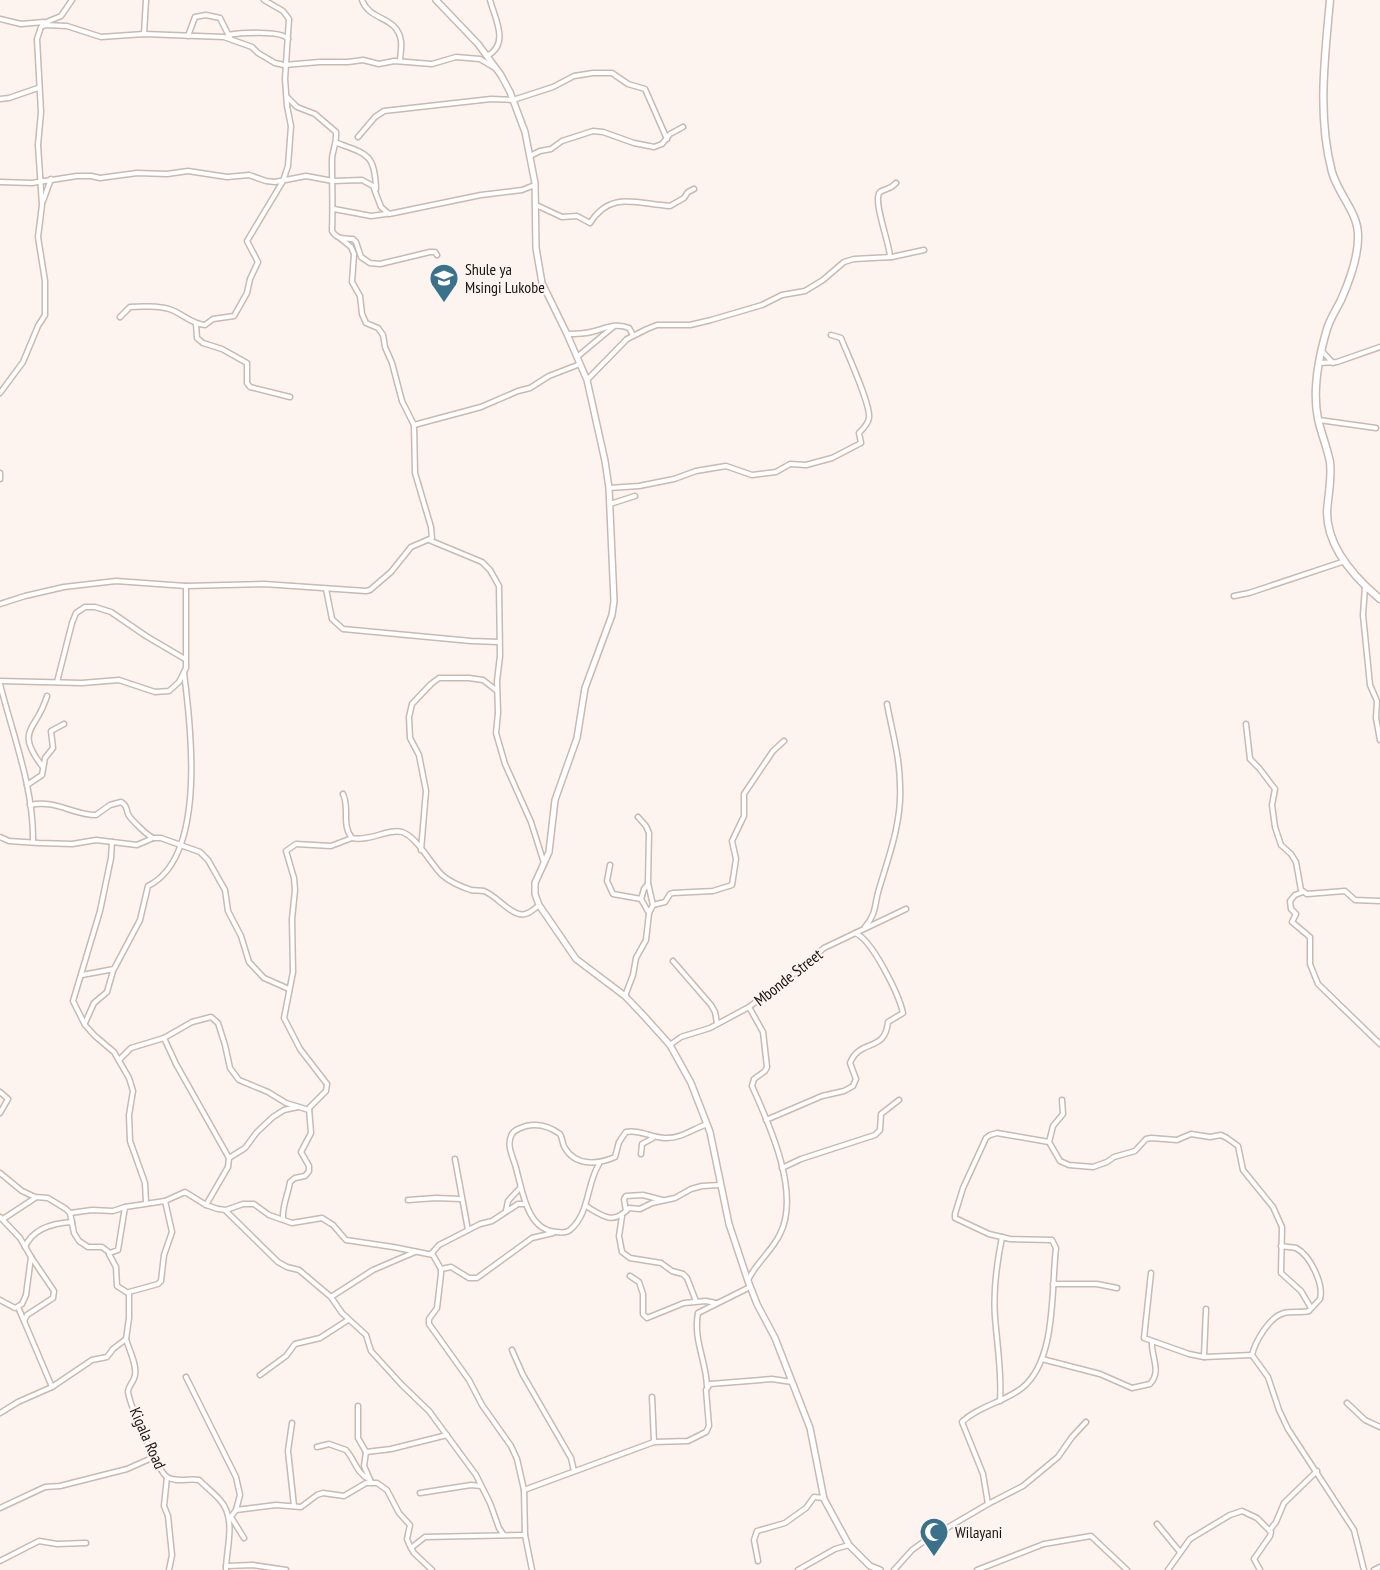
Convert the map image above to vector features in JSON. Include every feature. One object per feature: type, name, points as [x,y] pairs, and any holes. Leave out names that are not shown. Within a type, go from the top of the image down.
[{"type":"main road","points":[[1330,0],[1323,82],[1327,143],[1332,174],[1356,221],[1358,236],[1345,288],[1329,323],[1319,363],[1318,420],[1330,464],[1331,484],[1327,513],[1336,548],[1365,586],[1380,599]]},
{"type":"street","points":[[0,393],[23,362],[45,315],[45,281],[38,237],[42,205],[38,144],[41,112],[37,39],[42,25],[62,16],[72,0]]},
{"type":"street","points":[[144,34],[146,0]]},
{"type":"street","points":[[120,317],[130,307],[144,306],[169,309],[196,324],[205,325],[213,319],[229,318],[236,314],[247,293],[258,261],[247,244],[248,238],[283,181],[289,161],[291,126],[287,96],[288,17],[283,11],[264,0]]},
{"type":"street","points":[[362,0],[367,9],[396,26],[401,41],[400,62]]},
{"type":"street","points":[[436,0],[478,44],[497,69],[513,100],[525,132],[535,185],[536,248],[542,283],[586,380],[601,441],[609,488],[614,601],[612,615],[585,688],[577,738],[555,800],[549,852],[535,883],[535,894],[539,905],[579,962],[625,996],[670,1044],[691,1083],[707,1124],[729,1224],[750,1287],[775,1338],[810,1428],[824,1498],[849,1545],[870,1566],[880,1570]]},
{"type":"street","points":[[487,56],[496,50],[500,40],[490,0]]},
{"type":"street","points":[[188,36],[195,17],[200,15],[219,17],[229,37],[252,47],[275,63],[287,65],[370,60],[379,64],[400,62],[432,64],[452,58],[477,59],[497,69]]},
{"type":"street","points":[[0,18],[21,24],[67,26],[100,37],[144,34],[229,37],[243,32],[282,34],[289,39]]},
{"type":"street","points":[[358,137],[378,114],[389,110],[491,99],[513,100],[553,87],[578,75],[612,73],[628,84],[645,89],[668,139]]},
{"type":"street","points":[[0,99],[38,88]]},
{"type":"street","points":[[0,604],[25,596],[116,581],[186,586],[264,584],[370,590],[391,572],[411,548],[433,537],[416,481],[414,425],[402,401],[383,335],[378,328],[366,323],[362,314],[360,296],[352,282],[354,254],[351,247],[332,231],[334,210],[332,159],[337,143],[336,132],[315,114],[297,107],[287,96]]},
{"type":"street","points":[[530,156],[540,150],[551,149],[562,141],[593,131],[649,146],[660,146],[670,134],[683,127]]},
{"type":"street","points":[[337,143],[370,159],[375,173],[376,193]]},
{"type":"street","points":[[0,182],[41,182],[80,175],[100,178],[137,173],[167,174],[188,171],[227,177],[249,175],[266,181],[283,181],[306,176],[333,181],[366,181],[373,186],[381,207],[387,214]]},
{"type":"street","points":[[42,205],[51,179]]},
{"type":"street","points":[[890,257],[885,229],[880,218],[878,196],[897,183]]},
{"type":"street","points":[[334,210],[370,216],[387,214],[488,194],[522,190],[535,185]]},
{"type":"street","points":[[535,205],[562,216],[577,216],[590,223],[600,210],[616,202],[645,202],[670,206],[694,189]]},
{"type":"street","points":[[340,238],[353,239],[361,257],[372,264],[388,263],[419,253],[434,252],[437,255]]},
{"type":"street","points":[[586,380],[633,335],[653,326],[690,325],[752,308],[782,295],[805,291],[850,260],[890,257],[924,250]]},
{"type":"street","points":[[196,324],[197,339],[202,343],[222,349],[247,363],[247,382],[250,387],[290,397]]},
{"type":"street","points":[[567,334],[590,332],[614,326],[628,327],[633,335]]},
{"type":"street","points":[[577,357],[614,326]]},
{"type":"street","points":[[609,488],[639,486],[674,479],[696,471],[726,466],[752,475],[776,472],[790,464],[806,465],[832,458],[861,444],[859,433],[865,428],[869,419],[867,405],[854,365],[841,338],[831,335]]},
{"type":"street","points":[[1319,363],[1333,363],[1380,347]]},
{"type":"street","points":[[1322,351],[1333,363]]},
{"type":"street","points":[[414,425],[481,407],[518,391],[531,388],[549,376],[580,364]]},
{"type":"street","points":[[1318,420],[1376,428]]},
{"type":"street","points":[[0,473],[0,479]]},
{"type":"street","points":[[610,504],[636,496]]},
{"type":"street","points":[[428,540],[478,560],[490,570],[500,590],[500,656],[496,733],[531,822],[544,864]]},
{"type":"street","points":[[1234,596],[1345,561]]},
{"type":"street","points":[[84,1023],[94,1003],[108,992],[113,970],[140,920],[148,886],[170,870],[182,845],[191,779],[190,718],[184,673],[186,586]]},
{"type":"street","points":[[1365,586],[1363,615],[1370,685],[1377,701],[1380,740]]},
{"type":"street","points":[[326,589],[328,609],[332,620],[343,628],[499,642]]},
{"type":"street","points":[[57,682],[72,623],[76,613],[85,607],[95,607],[111,612],[185,659]]},
{"type":"street","points":[[33,842],[27,785],[0,683],[119,680],[160,693],[173,688],[184,673]]},
{"type":"street","points":[[421,851],[426,791],[419,755],[410,738],[409,717],[412,704],[440,678],[483,680],[497,690]]},
{"type":"street","points":[[43,766],[27,742],[34,722],[42,713],[47,696]]},
{"type":"street","points":[[863,928],[875,912],[879,888],[891,853],[900,798],[900,773],[887,704]]},
{"type":"street","points":[[27,785],[40,777],[45,758],[53,748],[51,731],[64,724]]},
{"type":"street","points":[[1246,724],[1250,759],[1275,789],[1272,805],[1275,827],[1281,846],[1291,854],[1296,862],[1303,892]]},
{"type":"street","points":[[653,905],[665,902],[673,893],[713,891],[732,885],[735,859],[732,841],[744,816],[744,794],[773,751],[784,741]]},
{"type":"street","points":[[343,794],[346,800],[345,819],[348,833],[352,838]]},
{"type":"street","points":[[30,805],[52,803],[81,814],[92,815],[100,813],[114,803],[121,802],[126,805],[130,818],[148,836],[200,852],[208,860],[225,890],[228,910],[238,928],[249,962],[264,978],[289,989]]},
{"type":"street","points":[[625,996],[631,984],[636,958],[646,940],[649,913],[653,905],[648,884],[650,842],[646,826],[638,817]]},
{"type":"street","points":[[283,1219],[283,1205],[290,1182],[295,1178],[305,1176],[309,1171],[309,1166],[301,1152],[311,1133],[309,1110],[310,1106],[326,1091],[327,1084],[310,1064],[286,1024],[284,1014],[293,972],[292,919],[295,890],[287,850],[296,844],[327,847],[352,838],[363,839],[398,831],[412,838],[421,851],[448,879],[469,889],[486,892],[517,913],[528,914],[539,905]]},
{"type":"street","points":[[0,837],[9,841],[72,844],[96,840],[138,846],[153,838]]},
{"type":"street","points":[[112,843],[100,911],[73,1001],[84,1023],[94,1036],[110,1048],[119,1060],[132,1086],[130,1141],[145,1183],[146,1203]]},
{"type":"street","points":[[610,865],[607,881],[613,894],[641,899]]},
{"type":"street","points":[[648,884],[641,899],[649,913]]},
{"type":"street","points":[[1380,901],[1354,900],[1345,891],[1307,894],[1303,892],[1290,900],[1291,909],[1296,914],[1292,922],[1310,937],[1310,964],[1318,984],[1380,1044]]},
{"type":"street","name":"Mbonde Street","points":[[670,1044],[681,1037],[710,1028],[749,1007],[824,948],[906,909]]},
{"type":"street","points":[[766,1120],[822,1096],[844,1091],[853,1086],[856,1079],[850,1063],[853,1057],[862,1048],[882,1040],[887,1033],[888,1022],[903,1013],[893,987],[871,949],[863,937],[855,933]]},
{"type":"street","points":[[673,961],[711,1005],[717,1023]]},
{"type":"street","points":[[82,975],[113,970]]},
{"type":"street","points":[[748,1281],[752,1271],[775,1242],[784,1225],[786,1205],[782,1168],[776,1144],[752,1086],[754,1079],[766,1069],[763,1032],[749,1007]]},
{"type":"street","points":[[119,1060],[131,1048],[164,1038],[197,1020],[213,1018],[222,1034],[230,1068],[234,1074],[244,1083],[309,1110]]},
{"type":"street","points":[[164,1038],[176,1064],[229,1158],[228,1167],[206,1205]]},
{"type":"street","points":[[0,1092],[8,1099],[0,1113]]},
{"type":"street","points":[[1062,1100],[1063,1113],[1053,1126],[1049,1142],[1060,1161],[1069,1165],[1093,1167],[1114,1157],[1135,1151],[1146,1139],[1151,1138],[1176,1140],[1191,1134],[1210,1137],[1221,1135],[1238,1146],[1243,1170],[1273,1207],[1282,1227],[1281,1273],[1301,1291],[1311,1308]]},
{"type":"street","points":[[782,1168],[801,1159],[875,1135],[880,1130],[880,1114],[899,1101]]},
{"type":"street","points":[[229,1158],[245,1148],[257,1132],[273,1117],[284,1110],[298,1107]]},
{"type":"street","points":[[554,1232],[538,1224],[525,1204],[510,1144],[513,1133],[522,1127],[534,1125],[549,1127],[561,1136],[564,1147],[570,1153],[584,1161],[599,1164],[615,1157],[618,1142],[626,1131],[654,1137],[677,1137],[707,1124]]},
{"type":"street","points":[[988,1504],[983,1474],[962,1422],[1013,1395],[1030,1380],[1042,1359],[1050,1320],[1056,1248],[1052,1240],[1002,1237],[978,1230],[956,1218],[955,1214],[963,1188],[986,1138],[998,1133],[1049,1142]]},
{"type":"street","points":[[641,1154],[642,1144],[654,1137]]},
{"type":"street","points":[[455,1159],[468,1230]]},
{"type":"street","points":[[441,1269],[451,1267],[469,1278],[477,1278],[536,1237],[571,1230],[586,1206],[591,1183],[599,1164]]},
{"type":"street","points":[[0,1173],[22,1191],[35,1197],[48,1198],[70,1213],[92,1210],[113,1211],[165,1201],[185,1192],[194,1195],[206,1205],[226,1210],[278,1262],[299,1270],[331,1297],[348,1320],[366,1335],[371,1351],[429,1411],[454,1443],[482,1486],[503,1534]]},
{"type":"street","points":[[586,1206],[608,1218],[624,1214],[632,1207],[640,1209],[675,1198],[691,1189],[720,1185]]},
{"type":"street","points":[[506,1211],[508,1201],[520,1188]]},
{"type":"street","points":[[664,1200],[643,1195],[626,1196],[619,1236],[622,1252],[630,1258],[661,1263],[672,1271],[683,1274],[687,1278],[696,1301]]},
{"type":"street","points":[[24,1321],[27,1315],[53,1298],[53,1288],[18,1235],[2,1218],[35,1197]]},
{"type":"street","points":[[408,1200],[461,1199]]},
{"type":"street","points":[[128,1293],[161,1281],[164,1255],[172,1232],[165,1201]]},
{"type":"street","points":[[226,1210],[243,1204],[254,1204],[269,1215],[292,1223],[322,1218],[333,1225],[346,1240],[431,1254],[441,1269],[437,1308],[429,1319],[429,1324],[469,1380],[482,1405],[511,1446],[522,1474],[525,1535],[532,1570]]},
{"type":"street","points":[[431,1254],[439,1245],[480,1224],[492,1221],[518,1204],[525,1204]]},
{"type":"street","points":[[108,1252],[118,1250],[125,1207]]},
{"type":"street","points":[[70,1213],[81,1244],[88,1247],[102,1247],[108,1252],[116,1267],[117,1286],[128,1293]]},
{"type":"street","points":[[25,1247],[31,1237],[42,1229],[58,1223],[72,1222]]},
{"type":"street","points":[[536,1237],[538,1224]]},
{"type":"street","points":[[999,1402],[1001,1378],[994,1309],[1002,1237]]},
{"type":"street","points":[[1252,1355],[1259,1337],[1277,1316],[1284,1313],[1305,1312],[1320,1299],[1317,1272],[1300,1251],[1281,1246]]},
{"type":"street","points":[[331,1297],[374,1270],[415,1252]]},
{"type":"street","points":[[0,1300],[10,1306],[18,1307],[22,1304],[26,1294],[31,1257]]},
{"type":"street","points":[[1151,1273],[1143,1337],[1152,1342],[1204,1357],[1252,1355]]},
{"type":"street","points":[[630,1276],[639,1282],[643,1294],[643,1314],[646,1318],[678,1304],[696,1301],[717,1304]]},
{"type":"street","points":[[1053,1284],[1097,1284],[1117,1288]]},
{"type":"street","points":[[524,1490],[654,1442],[688,1441],[706,1432],[709,1426],[707,1387],[704,1360],[696,1340],[697,1317],[699,1311],[750,1287]]},
{"type":"street","points":[[0,1413],[52,1387],[92,1360],[107,1357],[113,1349],[126,1340],[129,1318],[128,1293]]},
{"type":"street","points":[[18,1307],[52,1387]]},
{"type":"street","points":[[1204,1357],[1206,1309]]},
{"type":"street","points":[[260,1375],[286,1356],[295,1344],[320,1338],[348,1320]]},
{"type":"street","name":"Kigala Road","points":[[126,1340],[135,1369],[129,1394],[154,1456],[167,1477],[182,1481],[199,1480],[221,1500],[244,1538]]},
{"type":"street","points":[[1042,1359],[1091,1371],[1128,1387],[1138,1388],[1149,1384],[1156,1373],[1152,1342]]},
{"type":"street","points":[[513,1350],[529,1385],[571,1458],[574,1471]]},
{"type":"street","points":[[1252,1355],[1268,1377],[1288,1429],[1354,1530],[1364,1570]]},
{"type":"street","points":[[186,1377],[236,1477],[240,1495],[236,1510],[230,1518],[226,1568],[253,1565],[286,1570]]},
{"type":"street","points":[[707,1387],[710,1384],[772,1379],[793,1382]]},
{"type":"street","points":[[652,1397],[654,1442]]},
{"type":"street","points":[[1347,1403],[1365,1420],[1380,1427]]},
{"type":"street","points":[[358,1406],[358,1438],[366,1452],[364,1466],[371,1481]]},
{"type":"street","points":[[894,1570],[912,1550],[988,1504],[1023,1486],[1058,1457],[1086,1422]]},
{"type":"street","points":[[292,1423],[288,1451],[294,1506]]},
{"type":"street","points":[[366,1452],[391,1449],[447,1435]]},
{"type":"street","points":[[317,1447],[329,1444],[346,1450],[356,1468],[366,1478],[385,1487],[399,1512],[409,1522],[411,1528],[407,1539],[411,1548],[432,1570]]},
{"type":"street","points":[[0,1508],[45,1487],[60,1486],[127,1469],[154,1456]]},
{"type":"street","points":[[1260,1570],[1254,1558],[1270,1536],[1270,1530],[1287,1500],[1317,1471]]},
{"type":"street","points":[[167,1477],[164,1506],[168,1516],[172,1555],[169,1570]]},
{"type":"street","points":[[236,1510],[276,1504],[305,1506],[322,1493],[344,1496],[371,1481]]},
{"type":"street","points":[[420,1493],[471,1485],[482,1486]]},
{"type":"street","points":[[758,1561],[754,1540],[757,1531],[785,1523],[806,1508],[814,1497],[824,1498]]},
{"type":"street","points":[[1168,1570],[1180,1552],[1198,1534],[1236,1511],[1248,1512],[1270,1530]]},
{"type":"street","points":[[1157,1524],[1180,1552]]},
{"type":"street","points":[[411,1548],[425,1537],[525,1535]]},
{"type":"street","points":[[978,1570],[1044,1544],[1091,1536],[1127,1570]]},
{"type":"street","points":[[0,1561],[39,1541],[57,1544],[86,1543]]},
{"type":"street","points":[[798,1570],[835,1549],[849,1545]]},
{"type":"street","points":[[1374,1570],[1380,1567]]},
{"type":"place","name":"Shule ya Msingi Lukobe","points":[[444,304]]},
{"type":"place","name":"Wilayani","points":[[934,1558]]}]
